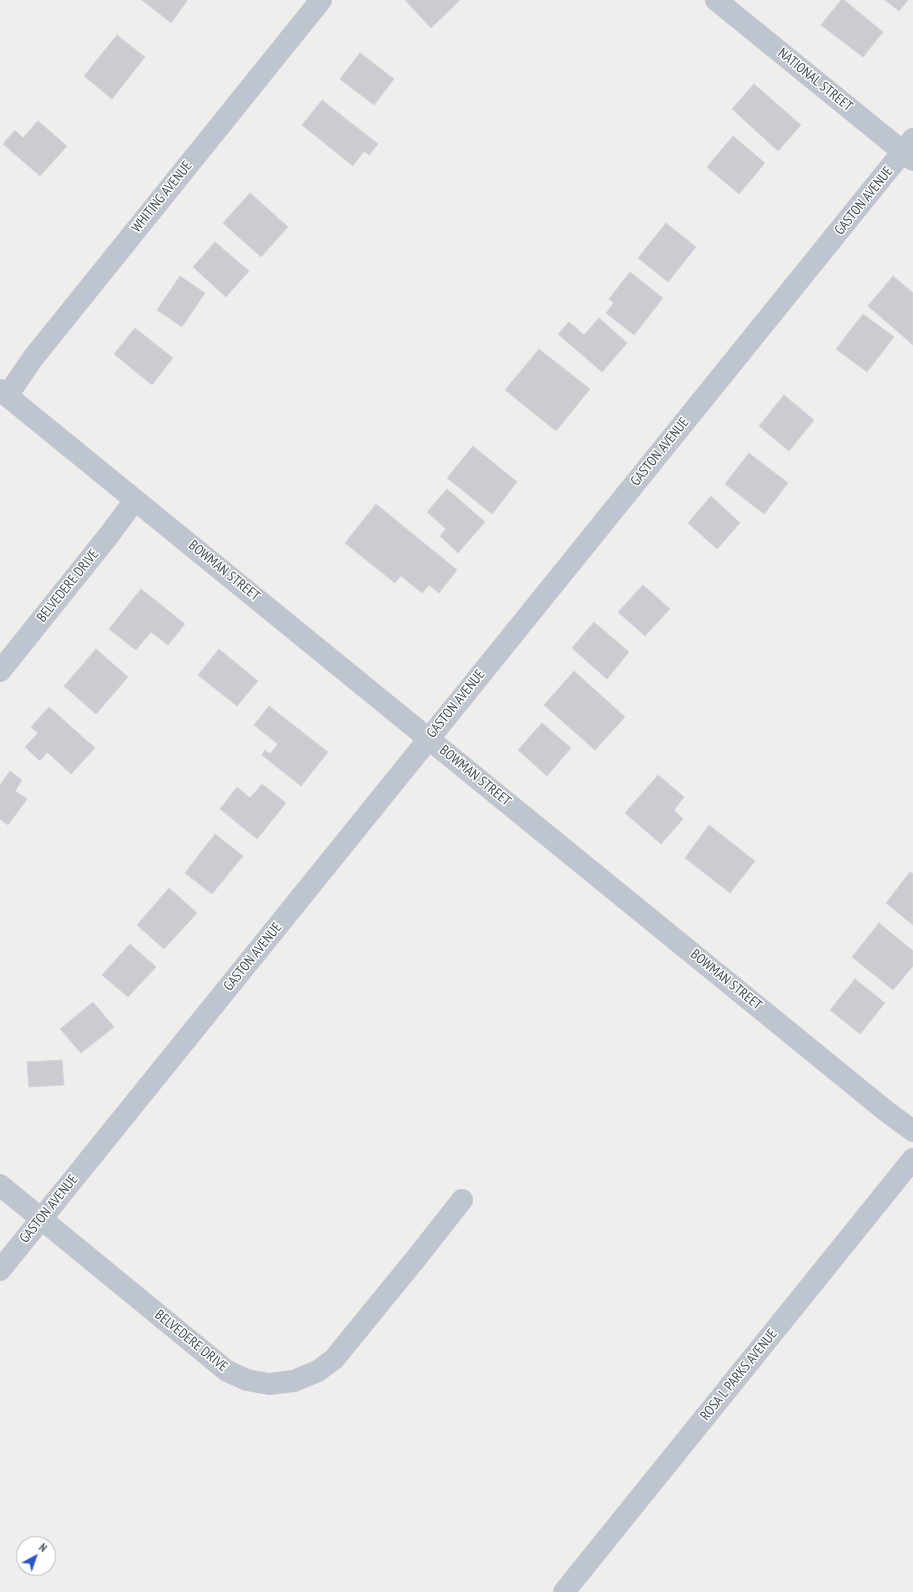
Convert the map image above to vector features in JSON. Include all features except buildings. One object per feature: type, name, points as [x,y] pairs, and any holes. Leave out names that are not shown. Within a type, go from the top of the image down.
[{"type":"street","name":"WHITING AVENUE","points":[[3,393],[320,0]]},
{"type":"street","name":"NATIONAL STREET","points":[[716,0],[910,150]]},
{"type":"street","name":"GASTON AVENUE","points":[[0,1270],[429,738],[910,150]]},
{"type":"street","name":"BOWMAN STREET","points":[[3,393],[886,1111],[913,1131]]},
{"type":"street","name":"BELVEDERE DRIVE","points":[[0,671],[109,535],[135,500]]},
{"type":"street","name":"ROSA L PARKS AVENUE","points":[[564,1592],[913,1159]]},
{"type":"street","name":"BELVEDERE DRIVE","points":[[0,1185],[227,1371],[247,1380],[269,1384],[294,1381],[318,1371],[334,1358],[462,1200]]}]
